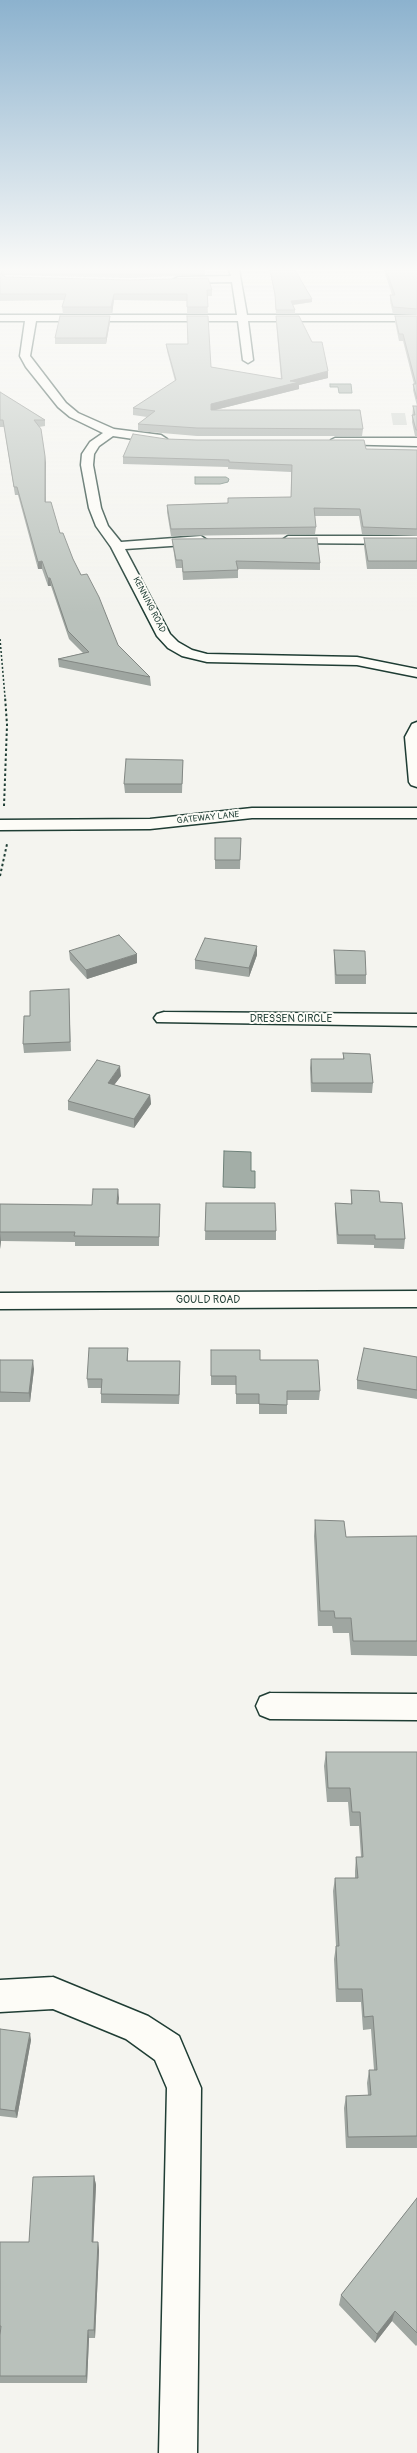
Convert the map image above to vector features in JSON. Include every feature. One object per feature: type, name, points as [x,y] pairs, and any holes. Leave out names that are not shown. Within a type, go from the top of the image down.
[{"type":"street","points":[[46,384],[62,405],[74,414],[111,432],[174,440]]},
{"type":"street","name":"KENNING ROAD","points":[[111,432],[94,444],[88,454],[87,464],[95,508],[102,526],[117,546],[164,636],[173,645],[187,653],[207,658],[229,660],[357,661],[417,673]]},
{"type":"street","points":[[323,442],[417,442]]},
{"type":"street","points":[[117,546],[216,539]]},
{"type":"street","points":[[277,540],[417,540]]},
{"type":"street","points":[[417,727],[413,737],[417,782]]},
{"type":"street","name":"GATEWAY LANE","points":[[3,825],[150,824],[252,814],[417,813]]},
{"type":"street","name":"DRESSEN CIRCLE","points":[[164,1018],[417,1020]]},
{"type":"street","name":"GOULD ROAD","points":[[0,1300],[417,1299]]},
{"type":"street","points":[[270,1706],[417,1707]]},
{"type":"street","points":[[0,1996],[53,1993],[137,2027],[166,2048],[184,2088],[178,2453]]},
{"type":"path","points":[[0,639],[7,725],[3,825],[8,838],[0,876]]},
{"type":"shaded area","points":[[330,384],[351,384],[352,393],[339,393],[338,387],[330,387]]},
{"type":"shaded area","points":[[391,413],[405,413],[407,425],[393,425]]},
{"type":"shaded area","points":[[195,477],[226,477],[229,479],[228,482],[220,484],[195,484]]},
{"type":"shaded area","points":[[224,1151],[251,1152],[251,1171],[255,1171],[255,1188],[223,1187]]},
{"type":"building","points":[[169,384],[289,384],[211,404],[211,410],[360,410],[363,429],[197,428],[138,424],[155,411],[133,408]]},
{"type":"building","points":[[413,384],[417,384],[417,399]]},
{"type":"building","points":[[0,392],[45,420],[34,420],[41,429],[45,456],[45,502],[51,502],[60,533],[63,533],[81,575],[87,574],[99,597],[118,645],[150,677],[58,659],[89,652],[68,631],[50,578],[48,578],[42,561],[38,562],[17,487],[14,487],[3,420],[0,420]]},
{"type":"building","points":[[413,406],[417,406],[417,430],[412,415],[415,415]]},
{"type":"building","points":[[133,434],[166,439],[197,440],[364,440],[366,449],[417,450],[417,529],[363,527],[360,509],[314,508],[316,527],[171,529],[167,505],[228,503],[228,498],[291,497],[292,465],[229,462],[229,460],[123,457]]},
{"type":"building","points":[[317,538],[320,563],[236,561],[238,570],[183,572],[182,560],[176,560],[172,539]]},
{"type":"building","points":[[364,538],[417,538],[417,561],[368,561]]},
{"type":"building","points":[[126,759],[183,760],[182,784],[124,784]]},
{"type":"building","points":[[215,838],[241,838],[240,860],[215,860]]},
{"type":"building","points":[[119,935],[137,954],[86,970],[69,951]]},
{"type":"building","points":[[205,938],[257,946],[249,968],[195,960]]},
{"type":"building","points":[[334,950],[365,951],[366,975],[336,975]]},
{"type":"building","points":[[69,989],[70,1042],[23,1044],[24,1016],[30,1016],[30,991]]},
{"type":"building","points":[[343,1053],[370,1054],[373,1083],[312,1083],[311,1059],[344,1059]]},
{"type":"building","points":[[97,1060],[120,1066],[108,1083],[150,1095],[134,1119],[68,1101]]},
{"type":"building","points":[[93,1189],[118,1189],[117,1204],[160,1204],[159,1237],[74,1236],[75,1232],[0,1232],[0,1204],[92,1205]]},
{"type":"building","points":[[351,1190],[379,1191],[380,1202],[402,1203],[405,1239],[375,1239],[375,1235],[338,1235],[335,1203],[352,1204]]},
{"type":"building","points":[[206,1203],[275,1203],[276,1231],[205,1231]]},
{"type":"building","points":[[89,1348],[128,1348],[127,1361],[180,1361],[179,1395],[101,1394],[102,1379],[87,1379]]},
{"type":"building","points":[[364,1348],[417,1357],[417,1390],[357,1380]]},
{"type":"building","points":[[211,1350],[260,1350],[260,1360],[318,1360],[320,1391],[287,1391],[287,1405],[259,1404],[259,1394],[236,1394],[236,1376],[211,1376]]},
{"type":"building","points":[[0,1360],[33,1360],[29,1393],[0,1392]]},
{"type":"building","points":[[315,1520],[344,1521],[346,1537],[417,1536],[417,1641],[353,1641],[351,1618],[335,1618],[334,1611],[320,1611]]},
{"type":"building","points":[[326,1752],[417,1752],[417,2136],[348,2137],[346,2096],[371,2095],[369,2070],[377,2070],[373,2016],[364,2017],[362,1989],[338,1989],[336,1946],[339,1946],[335,1878],[358,1878],[356,1857],[363,1857],[360,1812],[352,1812],[350,1788],[328,1788]]},
{"type":"building","points":[[0,2029],[30,2033],[15,2111],[0,2109]]},
{"type":"building","points":[[94,2176],[92,2242],[98,2242],[94,2330],[88,2330],[86,2376],[0,2376],[0,2242],[29,2242],[33,2177]]},
{"type":"building","points":[[417,2198],[417,2333],[395,2311],[377,2334],[341,2295]]}]
